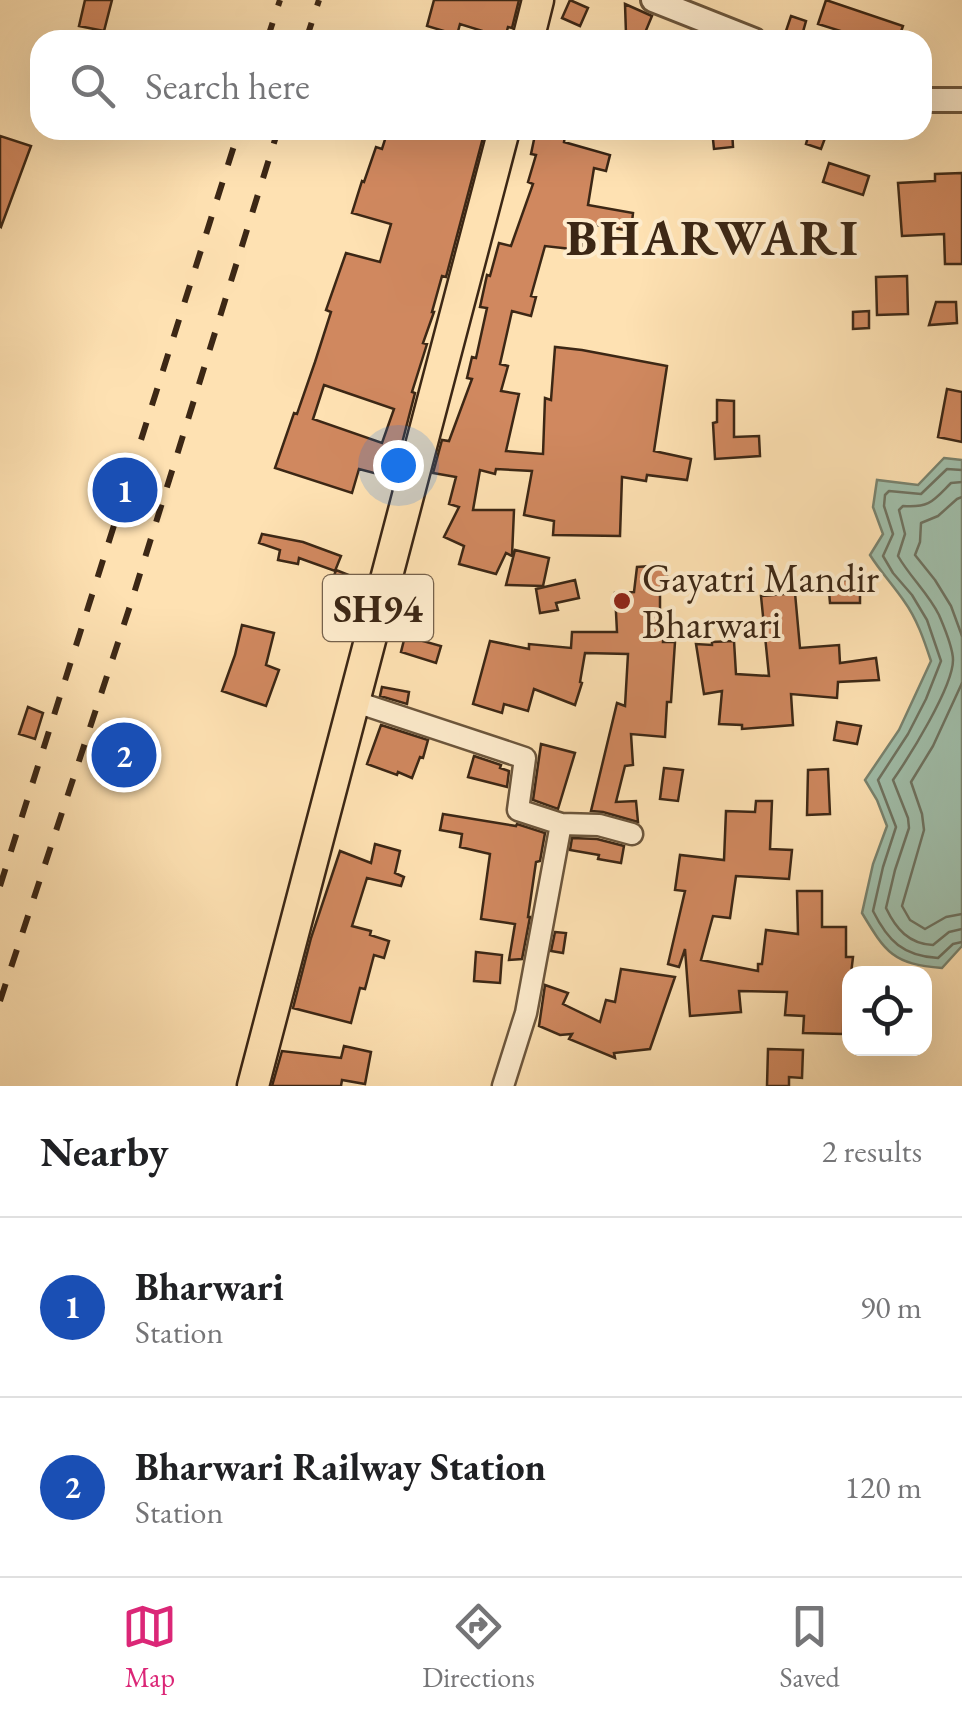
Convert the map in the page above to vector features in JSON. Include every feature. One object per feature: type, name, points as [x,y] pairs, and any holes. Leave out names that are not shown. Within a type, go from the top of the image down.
[{"type":"main road","points":[[530,30],[538,0]]},
{"type":"main road","name":"SH94","points":[[253,1086],[501,140]]},
{"type":"street","points":[[653,0],[729,30]]},
{"type":"street","points":[[932,100],[962,100]]},
{"type":"street","points":[[353,701],[525,758],[518,810],[562,824],[598,825],[632,834]]},
{"type":"street","points":[[503,1086],[526,1013],[562,824]]},
{"type":"water","points":[[944,458],[962,460],[962,946],[942,968],[912,963],[893,954],[862,913],[887,826],[865,780],[899,730],[931,661],[913,615],[870,555],[883,534],[873,507],[877,480],[918,485]]},
{"type":"building","points":[[85,0],[112,0],[104,30],[79,26]]},
{"type":"building","points":[[434,0],[519,0],[512,28],[507,30],[479,30],[460,24],[458,30],[427,26]]},
{"type":"building","points":[[570,0],[588,8],[580,26],[562,18]]},
{"type":"building","points":[[826,0],[903,26],[902,30],[837,30],[818,24]]},
{"type":"building","points":[[625,4],[652,16],[646,30],[626,30]]},
{"type":"building","points":[[791,16],[806,21],[804,30],[786,30]]},
{"type":"building","points":[[0,136],[31,146],[1,227],[0,226]]},
{"type":"building","points":[[385,140],[482,140],[446,277],[442,276],[423,343],[427,344],[393,478],[359,469],[352,493],[275,468],[315,362],[331,312],[326,310],[346,253],[380,262],[391,224],[352,213],[376,147],[382,149]],"holes":[[[324,385],[394,409],[382,443],[313,419]]]},
{"type":"building","points":[[534,140],[564,140],[610,155],[606,171],[594,168],[588,205],[633,213],[631,231],[584,223],[581,250],[545,246],[531,296],[536,297],[531,316],[512,311],[500,364],[508,366],[501,391],[519,394],[506,451],[543,454],[545,398],[551,400],[555,347],[667,366],[654,451],[691,459],[687,480],[647,475],[646,481],[622,477],[620,536],[553,535],[554,521],[524,515],[532,471],[496,469],[495,474],[480,470],[473,510],[514,510],[512,556],[506,553],[496,574],[459,564],[464,546],[444,537],[459,507],[449,504],[456,477],[433,473],[442,440],[449,441],[472,379],[467,378],[472,357],[476,358],[487,308],[480,307],[487,275],[490,276],[499,243],[511,246],[533,184],[528,182],[536,155],[531,154]]},
{"type":"building","points":[[713,140],[733,140],[733,147],[714,149]]},
{"type":"building","points":[[807,140],[824,140],[821,149],[806,144]]},
{"type":"building","points":[[829,163],[869,176],[863,195],[823,182]]},
{"type":"building","points":[[962,173],[962,264],[945,264],[944,234],[902,236],[898,183],[935,181],[935,174]]},
{"type":"building","points":[[907,276],[908,314],[877,315],[876,277]]},
{"type":"building","points":[[936,302],[956,302],[957,323],[929,325]]},
{"type":"building","points":[[869,311],[869,328],[853,329],[853,312]]},
{"type":"building","points":[[947,389],[962,392],[962,442],[938,437]]},
{"type":"building","points":[[717,400],[734,401],[734,437],[759,436],[760,456],[715,459],[713,423],[717,422]]},
{"type":"building","points":[[262,534],[303,542],[341,556],[335,571],[299,558],[298,564],[278,560],[280,550],[259,543]]},
{"type":"building","points":[[515,550],[549,558],[543,586],[506,585]]},
{"type":"building","points":[[666,565],[668,586],[660,587],[660,629],[664,629],[663,642],[675,642],[665,737],[631,734],[633,765],[625,766],[616,802],[636,801],[638,822],[591,811],[617,703],[625,706],[628,654],[585,653],[575,705],[534,689],[528,711],[504,704],[502,713],[473,704],[490,641],[529,649],[529,644],[571,648],[572,632],[617,632],[615,593],[634,592],[637,567]]},
{"type":"building","points":[[336,570],[356,578],[348,598],[329,591]]},
{"type":"building","points":[[575,580],[579,598],[556,603],[558,610],[540,613],[536,589]]},
{"type":"building","points":[[828,580],[860,580],[860,603],[830,603]]},
{"type":"building","points":[[795,593],[800,648],[839,645],[840,663],[876,658],[879,680],[838,682],[837,698],[791,694],[793,725],[742,729],[742,725],[719,724],[722,691],[704,694],[696,644],[734,641],[736,674],[769,676],[761,596]]},
{"type":"building","points":[[242,625],[274,633],[266,665],[279,670],[266,706],[222,691]]},
{"type":"building","points":[[405,636],[441,646],[436,663],[401,652]]},
{"type":"building","points":[[382,687],[409,692],[407,704],[380,696]]},
{"type":"building","points":[[28,707],[43,713],[35,739],[19,734]]},
{"type":"building","points":[[837,722],[861,726],[857,744],[834,740]]},
{"type":"building","points":[[381,725],[428,740],[412,778],[367,764]]},
{"type":"building","points":[[541,744],[575,753],[558,809],[533,800]]},
{"type":"building","points":[[474,756],[509,771],[507,787],[468,777]]},
{"type":"building","points":[[664,768],[683,770],[678,801],[660,799]]},
{"type":"building","points":[[828,769],[830,814],[807,815],[808,770]]},
{"type":"building","points":[[756,801],[772,801],[770,849],[792,850],[789,879],[736,876],[730,918],[713,916],[701,960],[758,971],[766,930],[798,934],[797,891],[822,891],[822,927],[846,927],[846,957],[853,957],[852,966],[842,966],[842,1034],[803,1033],[804,1016],[785,1015],[787,992],[739,991],[741,1012],[690,1016],[685,949],[679,967],[668,964],[685,891],[675,890],[680,855],[724,860],[726,811],[755,812]]},
{"type":"building","points":[[443,814],[517,824],[545,833],[540,861],[536,862],[522,959],[509,960],[515,924],[481,919],[490,854],[460,847],[462,834],[440,830]]},
{"type":"building","points":[[572,838],[624,846],[621,863],[570,850]]},
{"type":"building","points":[[375,844],[400,851],[395,873],[404,877],[401,886],[367,878],[352,926],[389,941],[384,958],[374,955],[351,1023],[293,1008],[340,851],[371,863]]},
{"type":"building","points":[[555,932],[566,933],[563,953],[551,951]]},
{"type":"building","points":[[476,952],[502,955],[500,983],[474,981]]},
{"type":"building","points":[[621,969],[675,977],[650,1049],[614,1053],[615,1058],[569,1039],[572,1034],[560,1035],[539,1026],[545,985],[568,993],[563,1004],[600,1022],[606,1000],[615,1002]]},
{"type":"building","points":[[344,1046],[371,1052],[365,1084],[342,1080],[341,1086],[272,1086],[282,1051],[341,1058]]},
{"type":"building","points":[[768,1049],[803,1050],[802,1078],[789,1077],[789,1086],[767,1086]]},
{"type":"railway","points":[[270,30],[280,0]]},
{"type":"railway","points":[[309,30],[319,0]]},
{"type":"railway","points":[[0,886],[236,140]]},
{"type":"railway","points":[[0,1001],[130,606],[275,140]]},
{"type":"place","name":"Bharwari","points":[[125,490]]},
{"type":"place","name":"Gayatri Mandir Bharwari","points":[[622,601]]},
{"type":"place","name":"Bharwari Railway Station","points":[[124,755]]},
{"type":"district","name":"BHARWARI","points":[[713,237]]}]
